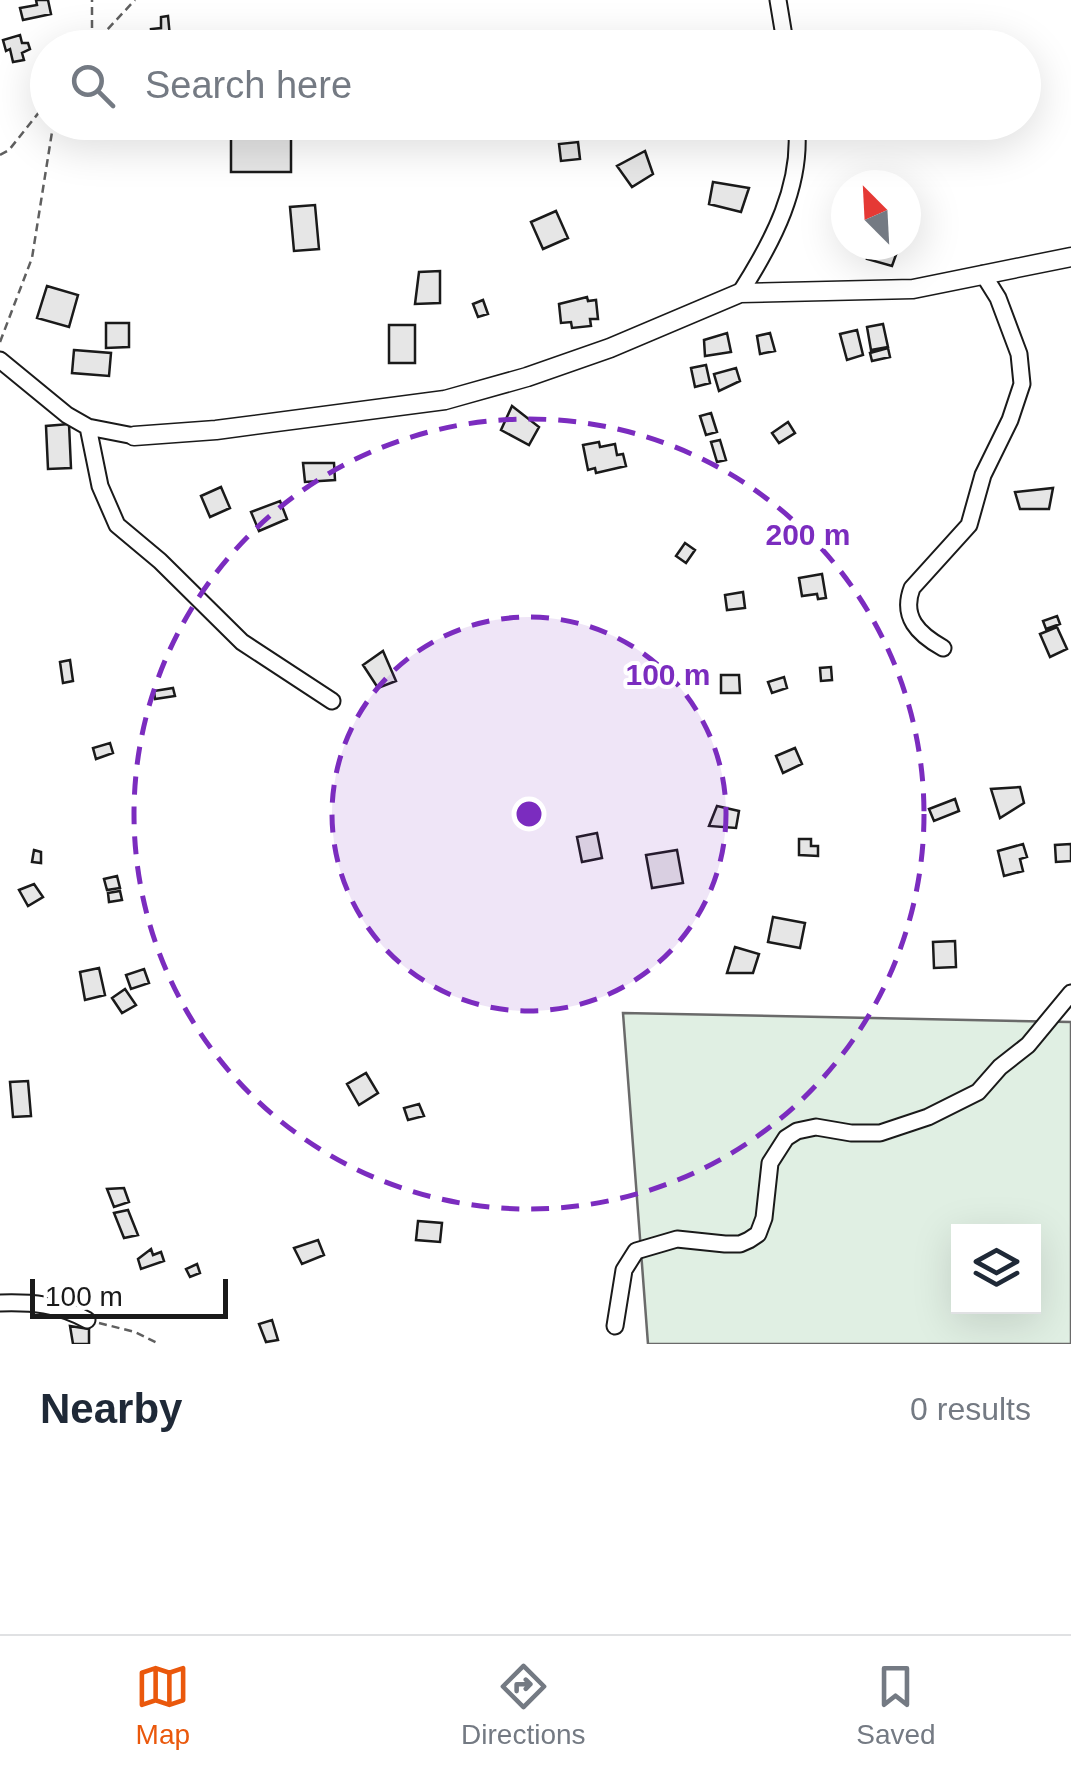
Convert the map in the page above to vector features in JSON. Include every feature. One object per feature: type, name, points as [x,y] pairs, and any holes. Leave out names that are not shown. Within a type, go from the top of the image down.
[{"type":"main road","points":[[134,436],[216,430],[445,400],[594,354],[740,293],[913,289],[1071,256]]},
{"type":"street","points":[[778,0],[783,30]]},
{"type":"street","points":[[740,293],[764,254],[796,173],[796,140]]},
{"type":"street","points":[[943,648],[916,628],[908,612],[908,600],[912,588],[969,524],[983,476],[1010,420],[1022,384],[1023,370],[1004,314],[982,274]]},
{"type":"street","points":[[0,360],[67,415],[88,427],[134,436]]},
{"type":"street","points":[[88,427],[100,486],[117,525],[160,561],[242,642],[332,700]]},
{"type":"street","points":[[615,1326],[624,1270],[636,1251],[677,1240],[740,1244],[758,1234],[764,1218],[770,1163],[786,1138],[816,1126],[880,1134],[978,1092],[1000,1067],[1028,1045],[1071,993]]},
{"type":"street","points":[[0,1303],[38,1302],[69,1310],[87,1320]]},
{"type":"path","points":[[91,30],[92,0]]},
{"type":"path","points":[[107,30],[135,0]]},
{"type":"path","points":[[0,155],[30,124]]},
{"type":"path","points":[[0,342],[32,258],[51,140]]},
{"type":"path","points":[[87,1320],[135,1332],[158,1344]]},
{"type":"green space","points":[[623,1013],[1071,1022],[1071,1344],[648,1344]]},
{"type":"building","points":[[36,0],[48,0],[51,14],[23,20],[20,8],[37,5]]},
{"type":"building","points":[[168,16],[169,30],[151,30],[161,28],[161,17]]},
{"type":"building","points":[[20,35],[22,43],[28,43],[30,49],[22,53],[24,60],[13,62],[3,40]]},
{"type":"building","points":[[231,140],[291,140],[291,172],[231,172]]},
{"type":"building","points":[[578,142],[580,159],[561,161],[559,144]]},
{"type":"building","points":[[645,151],[653,174],[632,187],[617,166]]},
{"type":"building","points":[[713,182],[749,188],[741,212],[709,204]]},
{"type":"building","points":[[315,205],[319,249],[294,251],[290,207]]},
{"type":"building","points":[[556,211],[568,238],[543,249],[531,222]]},
{"type":"building","points":[[871,260],[894,260],[892,266]]},
{"type":"building","points":[[440,271],[440,303],[415,304],[419,272]]},
{"type":"building","points":[[47,286],[78,295],[69,327],[37,318]]},
{"type":"building","points":[[587,297],[588,301],[596,300],[598,319],[590,319],[591,326],[572,328],[571,322],[561,323],[559,304]]},
{"type":"building","points":[[483,300],[488,314],[478,317],[473,304]]},
{"type":"building","points":[[106,323],[129,323],[129,347],[106,348]]},
{"type":"building","points":[[883,324],[888,347],[871,350],[867,327]]},
{"type":"building","points":[[389,325],[415,325],[415,363],[389,363]]},
{"type":"building","points":[[857,330],[863,355],[847,360],[840,334]]},
{"type":"building","points":[[727,333],[731,352],[705,356],[704,340]]},
{"type":"building","points":[[770,333],[775,351],[760,354],[757,336]]},
{"type":"building","points":[[888,348],[890,357],[872,361],[870,353]]},
{"type":"building","points":[[74,350],[111,353],[109,376],[72,373]]},
{"type":"building","points":[[706,365],[710,383],[695,387],[691,368]]},
{"type":"building","points":[[736,368],[740,381],[719,391],[714,374]]},
{"type":"building","points":[[512,406],[539,427],[529,445],[501,430]]},
{"type":"building","points":[[711,413],[717,432],[706,435],[700,416]]},
{"type":"building","points":[[788,422],[795,433],[779,443],[772,433]]},
{"type":"building","points":[[69,424],[71,468],[48,469],[46,426]]},
{"type":"building","points":[[720,440],[726,460],[717,462],[711,442]]},
{"type":"building","points":[[599,442],[600,447],[615,444],[617,455],[623,454],[626,466],[596,473],[595,468],[588,470],[583,445]]},
{"type":"building","points":[[303,463],[334,463],[335,480],[305,482]]},
{"type":"building","points":[[221,487],[230,508],[210,517],[201,496]]},
{"type":"building","points":[[1053,488],[1049,509],[1020,509],[1015,492]]},
{"type":"building","points":[[280,501],[287,519],[259,531],[251,512]]},
{"type":"building","points":[[685,543],[695,550],[686,563],[676,556]]},
{"type":"building","points":[[822,574],[826,598],[818,599],[817,594],[802,596],[799,578]]},
{"type":"building","points":[[743,592],[745,608],[727,610],[725,595]]},
{"type":"building","points":[[1057,616],[1060,624],[1046,629],[1043,621]]},
{"type":"building","points":[[1057,627],[1067,649],[1050,657],[1040,634]]},
{"type":"building","points":[[383,651],[396,681],[378,688],[363,665]]},
{"type":"building","points":[[70,660],[73,681],[63,683],[60,662]]},
{"type":"building","points":[[831,667],[832,680],[821,681],[820,668]]},
{"type":"building","points":[[721,675],[739,675],[740,693],[721,693]]},
{"type":"building","points":[[784,677],[787,688],[772,693],[768,682]]},
{"type":"building","points":[[173,688],[175,696],[155,699],[154,691]]},
{"type":"building","points":[[110,743],[113,753],[96,759],[93,748]]},
{"type":"building","points":[[795,748],[802,764],[783,773],[776,756]]},
{"type":"building","points":[[1020,787],[1024,803],[1000,818],[991,789]]},
{"type":"building","points":[[955,799],[959,811],[934,821],[929,809]]},
{"type":"building","points":[[717,806],[739,811],[736,828],[709,826]]},
{"type":"building","points":[[597,833],[602,858],[582,862],[577,837]]},
{"type":"building","points":[[799,839],[811,839],[811,846],[818,846],[818,856],[799,855]]},
{"type":"building","points":[[1023,844],[1027,857],[1020,859],[1023,871],[1004,876],[998,851]]},
{"type":"building","points":[[1071,844],[1071,861],[1056,862],[1055,845]]},
{"type":"building","points":[[34,850],[41,852],[41,863],[32,862]]},
{"type":"building","points":[[677,850],[683,883],[652,888],[646,855]]},
{"type":"building","points":[[117,876],[120,888],[107,890],[104,879]]},
{"type":"building","points":[[34,884],[43,897],[28,906],[19,890]]},
{"type":"building","points":[[120,891],[122,900],[109,902],[108,893]]},
{"type":"building","points":[[773,917],[805,923],[800,948],[768,942]]},
{"type":"building","points":[[955,941],[956,967],[934,968],[933,942]]},
{"type":"building","points":[[735,947],[759,954],[753,973],[727,973]]},
{"type":"building","points":[[99,968],[105,995],[85,1000],[80,972]]},
{"type":"building","points":[[144,969],[149,983],[131,989],[126,975]]},
{"type":"building","points":[[125,989],[136,1005],[122,1013],[112,998]]},
{"type":"building","points":[[366,1073],[378,1093],[359,1105],[347,1084]]},
{"type":"building","points":[[28,1081],[31,1116],[13,1117],[10,1082]]},
{"type":"building","points":[[419,1104],[424,1116],[408,1120],[404,1108]]},
{"type":"building","points":[[124,1188],[129,1202],[114,1207],[107,1189]]},
{"type":"building","points":[[128,1210],[138,1235],[124,1238],[114,1213]]},
{"type":"building","points":[[418,1221],[442,1223],[440,1242],[416,1240]]},
{"type":"building","points":[[318,1240],[324,1255],[302,1264],[294,1248]]},
{"type":"building","points":[[151,1249],[153,1255],[161,1252],[164,1261],[141,1269],[138,1259]]},
{"type":"building","points":[[197,1264],[200,1273],[190,1277],[186,1269]]},
{"type":"building","points":[[272,1320],[278,1340],[266,1342],[259,1324]]},
{"type":"building","points":[[70,1326],[89,1329],[89,1344],[73,1344]]}]
